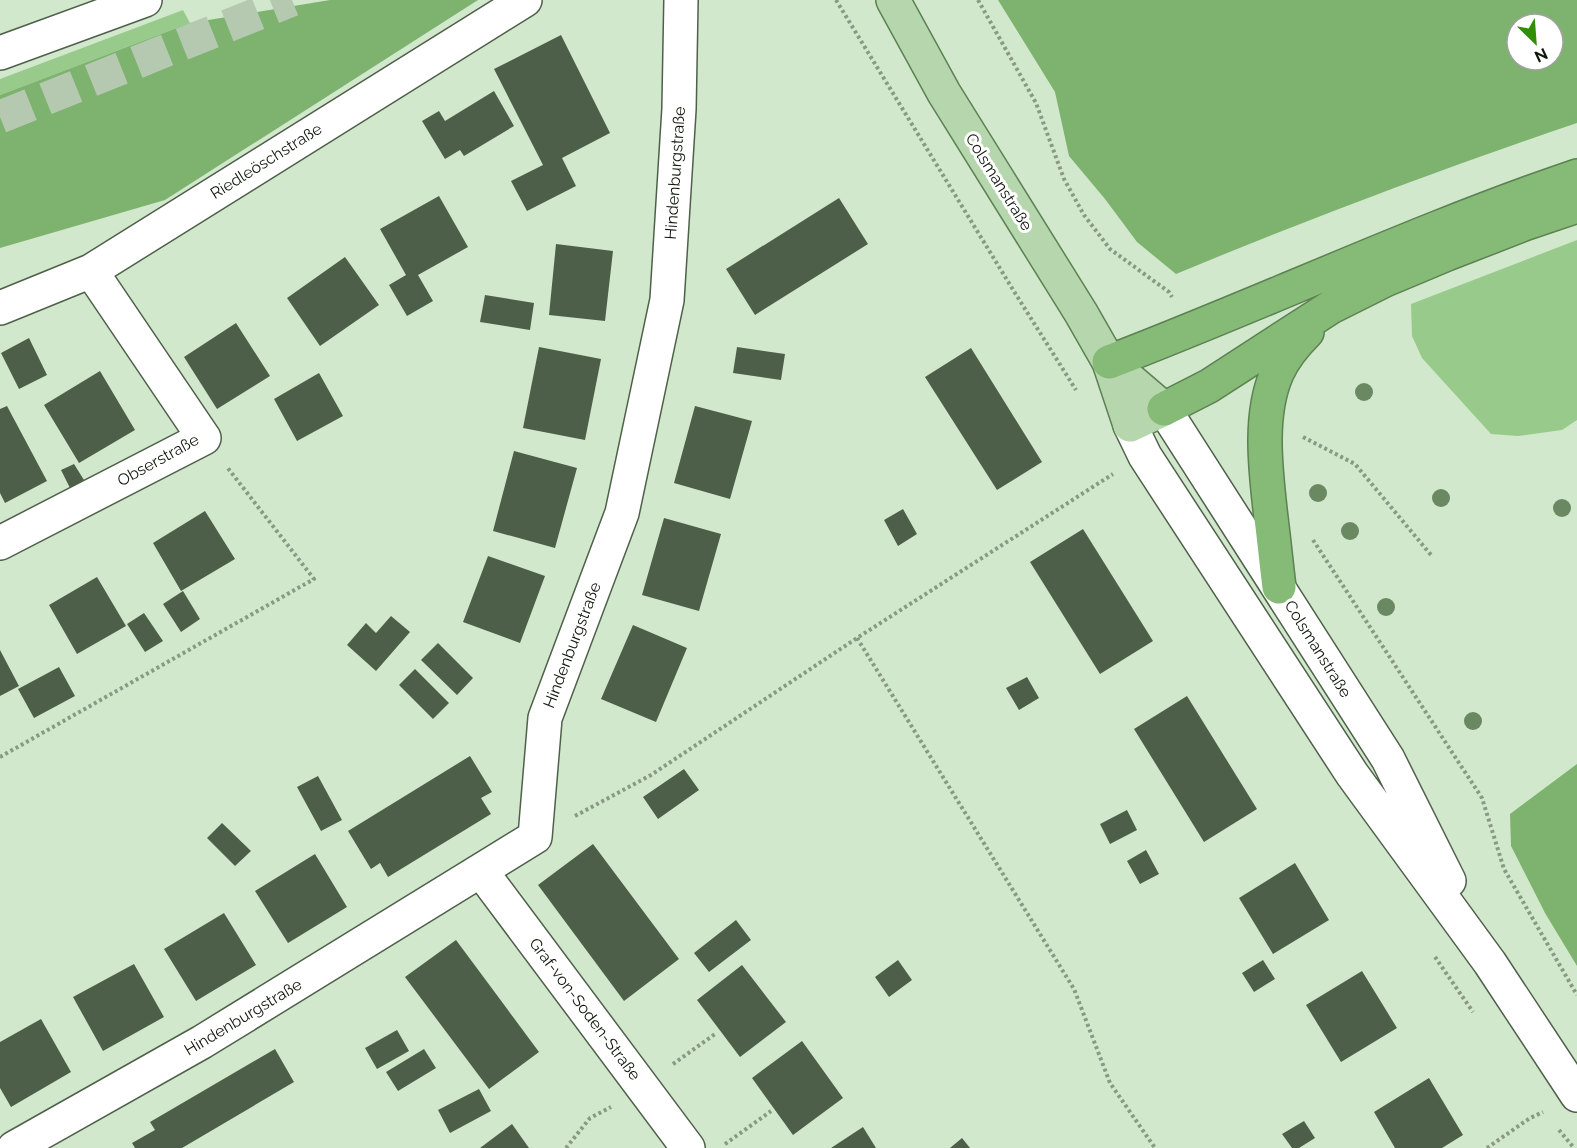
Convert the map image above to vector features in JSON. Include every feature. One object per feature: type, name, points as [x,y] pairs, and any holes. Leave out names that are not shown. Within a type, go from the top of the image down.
[{"type":"highway","points":[[1109,362],[1400,243],[1577,176]]},
{"type":"highway","points":[[1164,409],[1209,386],[1331,307],[1447,254],[1577,206]]},
{"type":"highway","points":[[1279,587],[1266,470],[1280,428],[1269,399],[1277,373],[1293,346],[1331,307]]},
{"type":"main road","name":"Colsmanstraße","points":[[893,0],[944,93],[1109,362],[1130,425]]},
{"type":"main road","name":"Colsmanstraße","points":[[1109,362],[1164,409]]},
{"type":"main road","points":[[1130,425],[1164,409]]},
{"type":"street","points":[[0,52],[145,0]]},
{"type":"street","name":"Riedleöschstraße","points":[[0,308],[91,271],[525,0]]},
{"type":"street","name":"Hindenburgstraße","points":[[14,1148],[202,1042],[535,837],[544,718],[622,513],[667,300],[679,109],[681,0]]},
{"type":"street","name":"Obserstraße","points":[[0,543],[204,438],[91,271]]},
{"type":"street","name":"Colsmanstraße","points":[[1164,409],[1388,759],[1490,963]]},
{"type":"street","name":"Colsmanstraße","points":[[1130,425],[1145,456],[1352,774],[1490,963],[1577,1095]]},
{"type":"street","name":"Graf-von-Soden-Straße","points":[[481,871],[688,1148]]},
{"type":"path","points":[[836,0],[1082,399]]},
{"type":"path","points":[[978,0],[1036,103],[1064,179],[1084,215],[1110,249],[1169,292],[1187,332]]},
{"type":"path","points":[[1280,428],[1355,464],[1431,555]]},
{"type":"path","points":[[0,757],[314,579],[204,438]]},
{"type":"path","points":[[535,837],[651,775],[857,638],[1124,466],[1145,456]]},
{"type":"path","points":[[1311,538],[1482,798],[1504,869],[1577,995]]},
{"type":"path","points":[[857,638],[1074,989],[1110,1083],[1155,1148]]},
{"type":"path","points":[[720,1148],[771,1111]]},
{"type":"path","points":[[1487,1148],[1530,1118],[1544,1112]]},
{"type":"green space","points":[[330,0],[478,0],[165,200],[0,248],[0,95],[190,23]]},
{"type":"green space","points":[[998,0],[1577,0],[1577,123],[1375,195],[1176,274],[1137,242],[1069,156],[1055,92]]},
{"type":"green space","points":[[183,10],[190,23],[0,95],[0,79]]},
{"type":"green space","points":[[1577,240],[1577,420],[1562,430],[1518,436],[1491,434],[1422,358],[1412,336],[1411,304]]},
{"type":"green space","points":[[1577,764],[1577,966],[1545,913],[1511,846],[1510,814]]},
{"type":"building","points":[[561,35],[610,133],[562,158],[576,186],[527,211],[511,181],[543,165],[494,69]]},
{"type":"building","points":[[494,91],[514,126],[464,156],[460,150],[445,159],[422,121],[439,111],[445,121]]},
{"type":"building","points":[[439,196],[468,247],[418,275],[433,301],[407,316],[389,285],[406,275],[380,229]]},
{"type":"building","points":[[839,198],[868,244],[755,315],[726,269]]},
{"type":"building","points":[[556,244],[613,251],[605,321],[549,315]]},
{"type":"building","points":[[345,257],[379,305],[320,346],[287,298]]},
{"type":"building","points":[[485,295],[534,303],[530,330],[480,322]]},
{"type":"building","points":[[236,323],[270,376],[217,409],[184,357]]},
{"type":"building","points":[[29,338],[47,375],[19,389],[1,353]]},
{"type":"building","points":[[539,347],[601,359],[585,440],[523,428]]},
{"type":"building","points":[[737,347],[785,354],[781,380],[733,373]]},
{"type":"building","points":[[971,348],[1042,462],[997,490],[925,377]]},
{"type":"building","points":[[100,371],[135,430],[79,463],[44,405]]},
{"type":"building","points":[[319,373],[343,416],[297,441],[274,399]]},
{"type":"building","points":[[7,406],[47,481],[5,503],[0,493],[0,409]]},
{"type":"building","points":[[695,406],[752,421],[730,499],[674,483]]},
{"type":"building","points":[[514,451],[577,468],[555,548],[493,531]]},
{"type":"building","points":[[74,464],[84,480],[70,488],[61,470]]},
{"type":"building","points":[[903,509],[917,534],[898,546],[884,520]]},
{"type":"building","points":[[205,511],[235,559],[181,591],[153,543]]},
{"type":"building","points":[[664,518],[721,534],[699,611],[642,595]]},
{"type":"building","points":[[1083,529],[1153,641],[1100,674],[1030,562]]},
{"type":"building","points":[[488,556],[545,576],[520,643],[463,622]]},
{"type":"building","points":[[97,577],[126,626],[77,654],[49,605]]},
{"type":"building","points":[[183,591],[200,619],[181,632],[163,604]]},
{"type":"building","points":[[144,613],[163,641],[145,652],[127,624]]},
{"type":"building","points":[[391,616],[410,632],[376,671],[347,645],[366,623],[376,633]]},
{"type":"building","points":[[633,625],[687,648],[656,722],[601,699]]},
{"type":"building","points":[[438,643],[473,678],[457,695],[421,660]]},
{"type":"building","points":[[0,650],[19,686],[0,696]]},
{"type":"building","points":[[59,667],[75,696],[34,718],[18,689]]},
{"type":"building","points":[[415,669],[449,703],[433,719],[399,685]]},
{"type":"building","points":[[1027,677],[1039,698],[1019,710],[1006,688]]},
{"type":"building","points":[[1187,696],[1257,809],[1204,842],[1134,729]]},
{"type":"building","points":[[470,756],[492,792],[481,798],[491,814],[388,877],[380,863],[371,869],[348,831]]},
{"type":"building","points":[[684,769],[699,790],[658,819],[643,797]]},
{"type":"building","points":[[318,776],[342,820],[321,831],[297,787]]},
{"type":"building","points":[[1127,810],[1137,830],[1110,844],[1100,824]]},
{"type":"building","points":[[222,823],[251,851],[235,866],[207,838]]},
{"type":"building","points":[[593,844],[679,959],[624,1001],[538,885]]},
{"type":"building","points":[[1146,850],[1159,874],[1140,884],[1127,861]]},
{"type":"building","points":[[315,854],[347,907],[288,943],[255,891]]},
{"type":"building","points":[[1295,863],[1329,920],[1273,954],[1239,898]]},
{"type":"building","points":[[224,913],[256,965],[196,1001],[164,949]]},
{"type":"building","points":[[736,920],[751,940],[709,972],[694,953]]},
{"type":"building","points":[[456,940],[539,1052],[489,1089],[405,977]]},
{"type":"building","points":[[898,960],[912,980],[889,997],[875,977]]},
{"type":"building","points":[[1263,960],[1275,979],[1254,992],[1242,973]]},
{"type":"building","points":[[134,964],[164,1017],[103,1051],[73,997]]},
{"type":"building","points":[[742,965],[786,1022],[740,1057],[697,1000]]},
{"type":"building","points":[[1362,971],[1397,1028],[1341,1062],[1306,1005]]},
{"type":"building","points":[[41,1019],[71,1072],[11,1107],[0,1088],[0,1042]]},
{"type":"building","points":[[397,1030],[409,1051],[377,1069],[365,1048]]},
{"type":"building","points":[[802,1041],[843,1098],[793,1135],[752,1078]]},
{"type":"building","points":[[275,1049],[294,1082],[182,1148],[135,1148],[132,1143],[155,1130],[150,1122]]},
{"type":"building","points":[[424,1049],[436,1068],[398,1091],[386,1072]]},
{"type":"building","points":[[1429,1078],[1463,1135],[1442,1148],[1395,1148],[1374,1112]]},
{"type":"building","points":[[479,1089],[491,1111],[450,1133],[438,1110]]},
{"type":"building","points":[[1304,1121],[1315,1138],[1299,1148],[1292,1148],[1282,1134]]},
{"type":"building","points":[[512,1124],[529,1148],[480,1148]]},
{"type":"building","points":[[863,1127],[876,1148],[831,1148]]},
{"type":"building","points":[[962,1138],[970,1148],[950,1148]]},
{"type":"tunnel","points":[[0,117],[292,0]]}]
